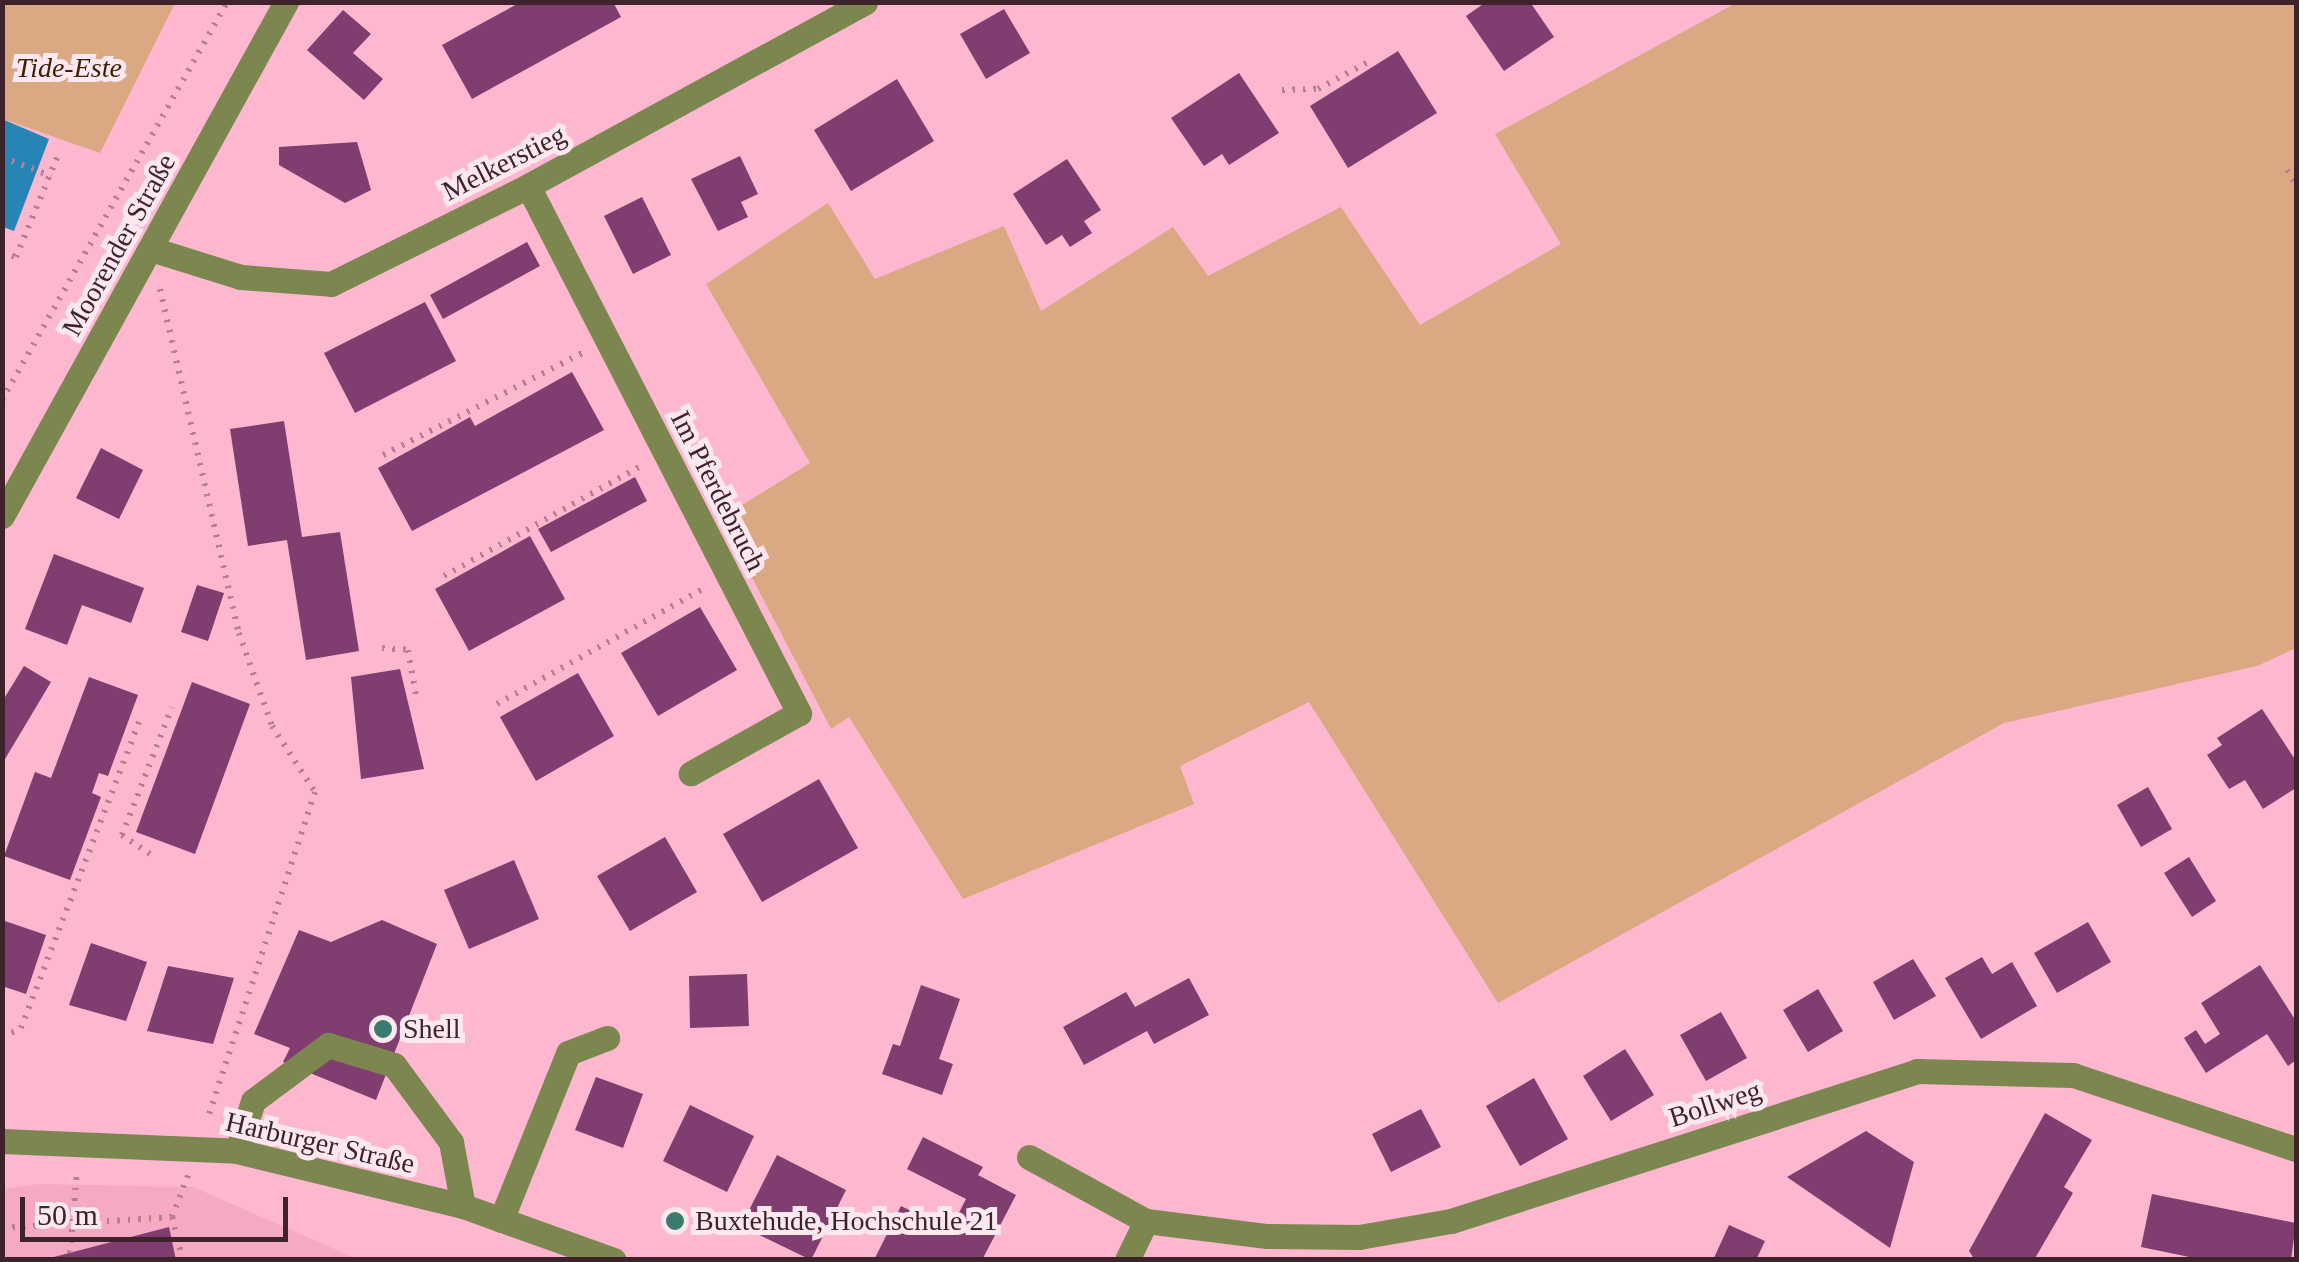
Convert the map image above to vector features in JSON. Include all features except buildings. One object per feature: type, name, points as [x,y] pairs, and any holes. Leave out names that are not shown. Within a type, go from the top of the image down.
[{"type":"street","name":"Moorender Straße","points":[[2,516],[286,2]]},
{"type":"street","name":"Melkerstieg","points":[[151,248],[241,277],[331,284],[528,186],[865,2]]},
{"type":"street","name":"Im Pferdebruch","points":[[528,186],[799,713],[691,773]]},
{"type":"street","points":[[501,1220],[568,1053],[606,1038]]},
{"type":"street","points":[[237,1151],[253,1101],[328,1045],[394,1065],[451,1142],[463,1206]]},
{"type":"street","name":"Bollweg","points":[[1029,1157],[1146,1221],[1268,1236],[1359,1238],[1451,1221],[1918,1071],[2073,1076],[2296,1149]]},
{"type":"street","name":"Harburger Straße","points":[[2,1140],[81,1140],[237,1151],[463,1206],[614,1260]]},
{"type":"street","points":[[1127,1260],[1146,1221]]},
{"type":"path","points":[[2,400],[227,2]]},
{"type":"path","points":[[1282,90],[1318,89],[1368,62]]},
{"type":"path","points":[[2,252],[16,257],[58,155]]},
{"type":"path","points":[[4,157],[52,176]]},
{"type":"path","points":[[2287,170],[2296,185]]},
{"type":"path","points":[[151,248],[239,634],[272,726],[316,792],[172,1217],[183,1260]]},
{"type":"path","points":[[383,455],[608,340]]},
{"type":"path","points":[[444,576],[665,452]]},
{"type":"path","points":[[498,704],[727,574]]},
{"type":"path","points":[[382,648],[408,650],[418,701]]},
{"type":"path","points":[[150,854],[122,835],[172,707]]},
{"type":"path","points":[[2,1037],[20,1028],[141,717]]},
{"type":"path","points":[[70,1253],[69,1227],[81,1140]]},
{"type":"path","points":[[2,1228],[69,1227],[172,1217]]},
{"type":"shaded area","points":[[39,1184],[193,1187],[355,1258],[3,1259],[2,1189]]},
{"type":"green space","name":"Tide-Este","points":[[3,3],[175,3],[100,153],[3,119]]},
{"type":"green space","points":[[1736,3],[2296,3],[2296,648],[2257,666],[2004,723],[1498,1003],[1309,702],[1180,766],[1194,804],[963,899],[849,717],[831,729],[721,518],[810,463],[706,284],[828,203],[875,279],[1004,226],[1041,311],[1173,227],[1208,276],[1341,207],[1420,325],[1561,244],[1495,134]]},
{"type":"water","points":[[2,119],[49,139],[14,231],[3,227]]},
{"type":"place","name":"Shell","points":[[383,1029]]},
{"type":"place","name":"Buxtehude, Hochschule 21","points":[[675,1221]]}]
